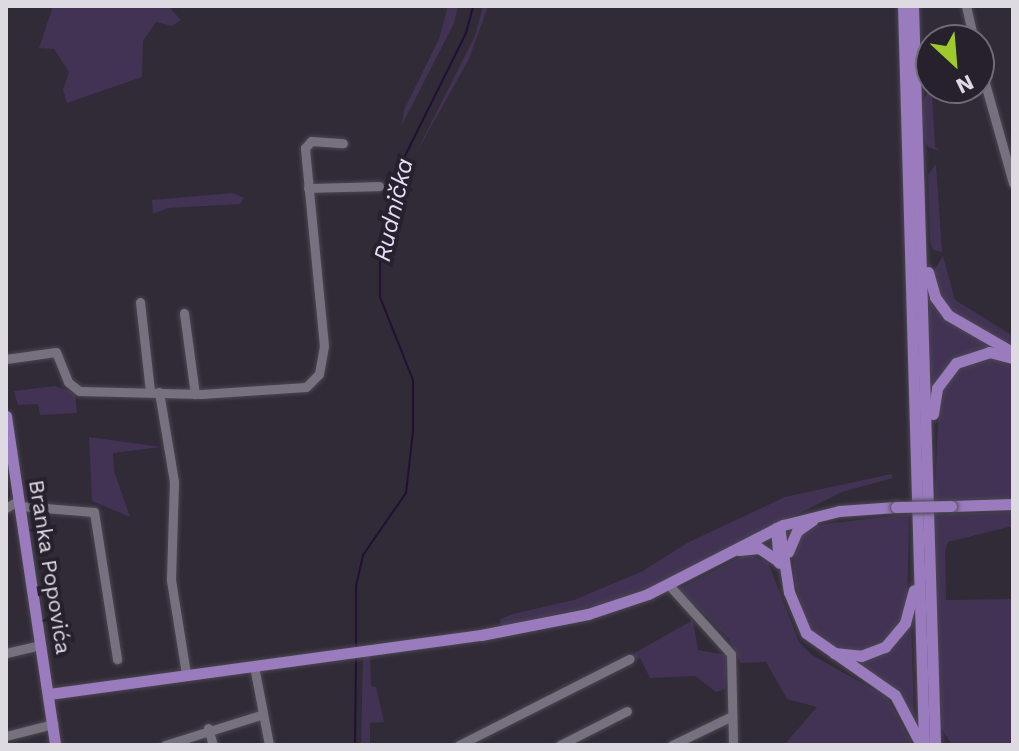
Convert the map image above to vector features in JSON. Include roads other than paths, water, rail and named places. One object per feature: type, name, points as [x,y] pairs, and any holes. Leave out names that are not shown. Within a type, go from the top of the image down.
[{"type":"main road","points":[[903,6],[922,745]]},
{"type":"main road","points":[[913,6],[935,745]]},
{"type":"main road","points":[[922,254],[935,297],[948,315],[1013,355]]},
{"type":"main road","points":[[928,490],[933,404],[947,372],[979,353],[1013,355]]},
{"type":"main road","name":"Branka Popovića","points":[[6,416],[11,481],[19,503],[55,745]]},
{"type":"main road","points":[[49,694],[367,652],[588,614],[668,584],[778,527],[829,513],[896,507],[1013,504]]},
{"type":"main road","points":[[786,575],[797,531],[829,513]]},
{"type":"main road","points":[[778,527],[786,575],[799,621],[828,652],[899,699],[922,745]]},
{"type":"main road","points":[[778,527],[778,561]]},
{"type":"main road","points":[[828,652],[868,655],[896,636],[910,611],[917,534]]},
{"type":"main road","points":[[713,560],[759,548],[778,561],[786,575]]},
{"type":"main road","points":[[46,672],[55,683],[78,690]]},
{"type":"main road","points":[[53,720],[78,690]]},
{"type":"street","points":[[992,104],[1009,158],[1013,183]]},
{"type":"street","points":[[6,359],[56,352],[76,390],[195,394],[295,391],[319,374],[324,346],[308,188],[308,143],[343,143]]},
{"type":"street","points":[[308,188],[379,186]]},
{"type":"street","points":[[140,302],[154,392],[174,482],[170,571],[186,674]]},
{"type":"street","points":[[184,313],[195,394]]},
{"type":"street","points":[[6,508],[19,503],[94,512],[117,659]]},
{"type":"street","points":[[668,584],[729,650],[734,666],[733,745]]},
{"type":"street","points":[[6,653],[41,645]]},
{"type":"street","points":[[459,745],[629,659]]},
{"type":"street","points":[[254,666],[269,745]]},
{"type":"street","points":[[560,745],[627,711]]},
{"type":"street","points":[[165,745],[208,728],[261,715]]},
{"type":"street","points":[[672,745],[732,716]]},
{"type":"street","points":[[6,736],[53,720]]},
{"type":"street","points":[[208,728],[213,745]]},
{"type":"waterway","name":"Rudnička","points":[[356,648],[356,586],[363,555],[406,493],[413,432],[413,380],[380,297],[380,248],[400,166],[466,33],[473,6]]},
{"type":"waterway","name":"Rudnička","points":[[355,745],[356,658]]}]
